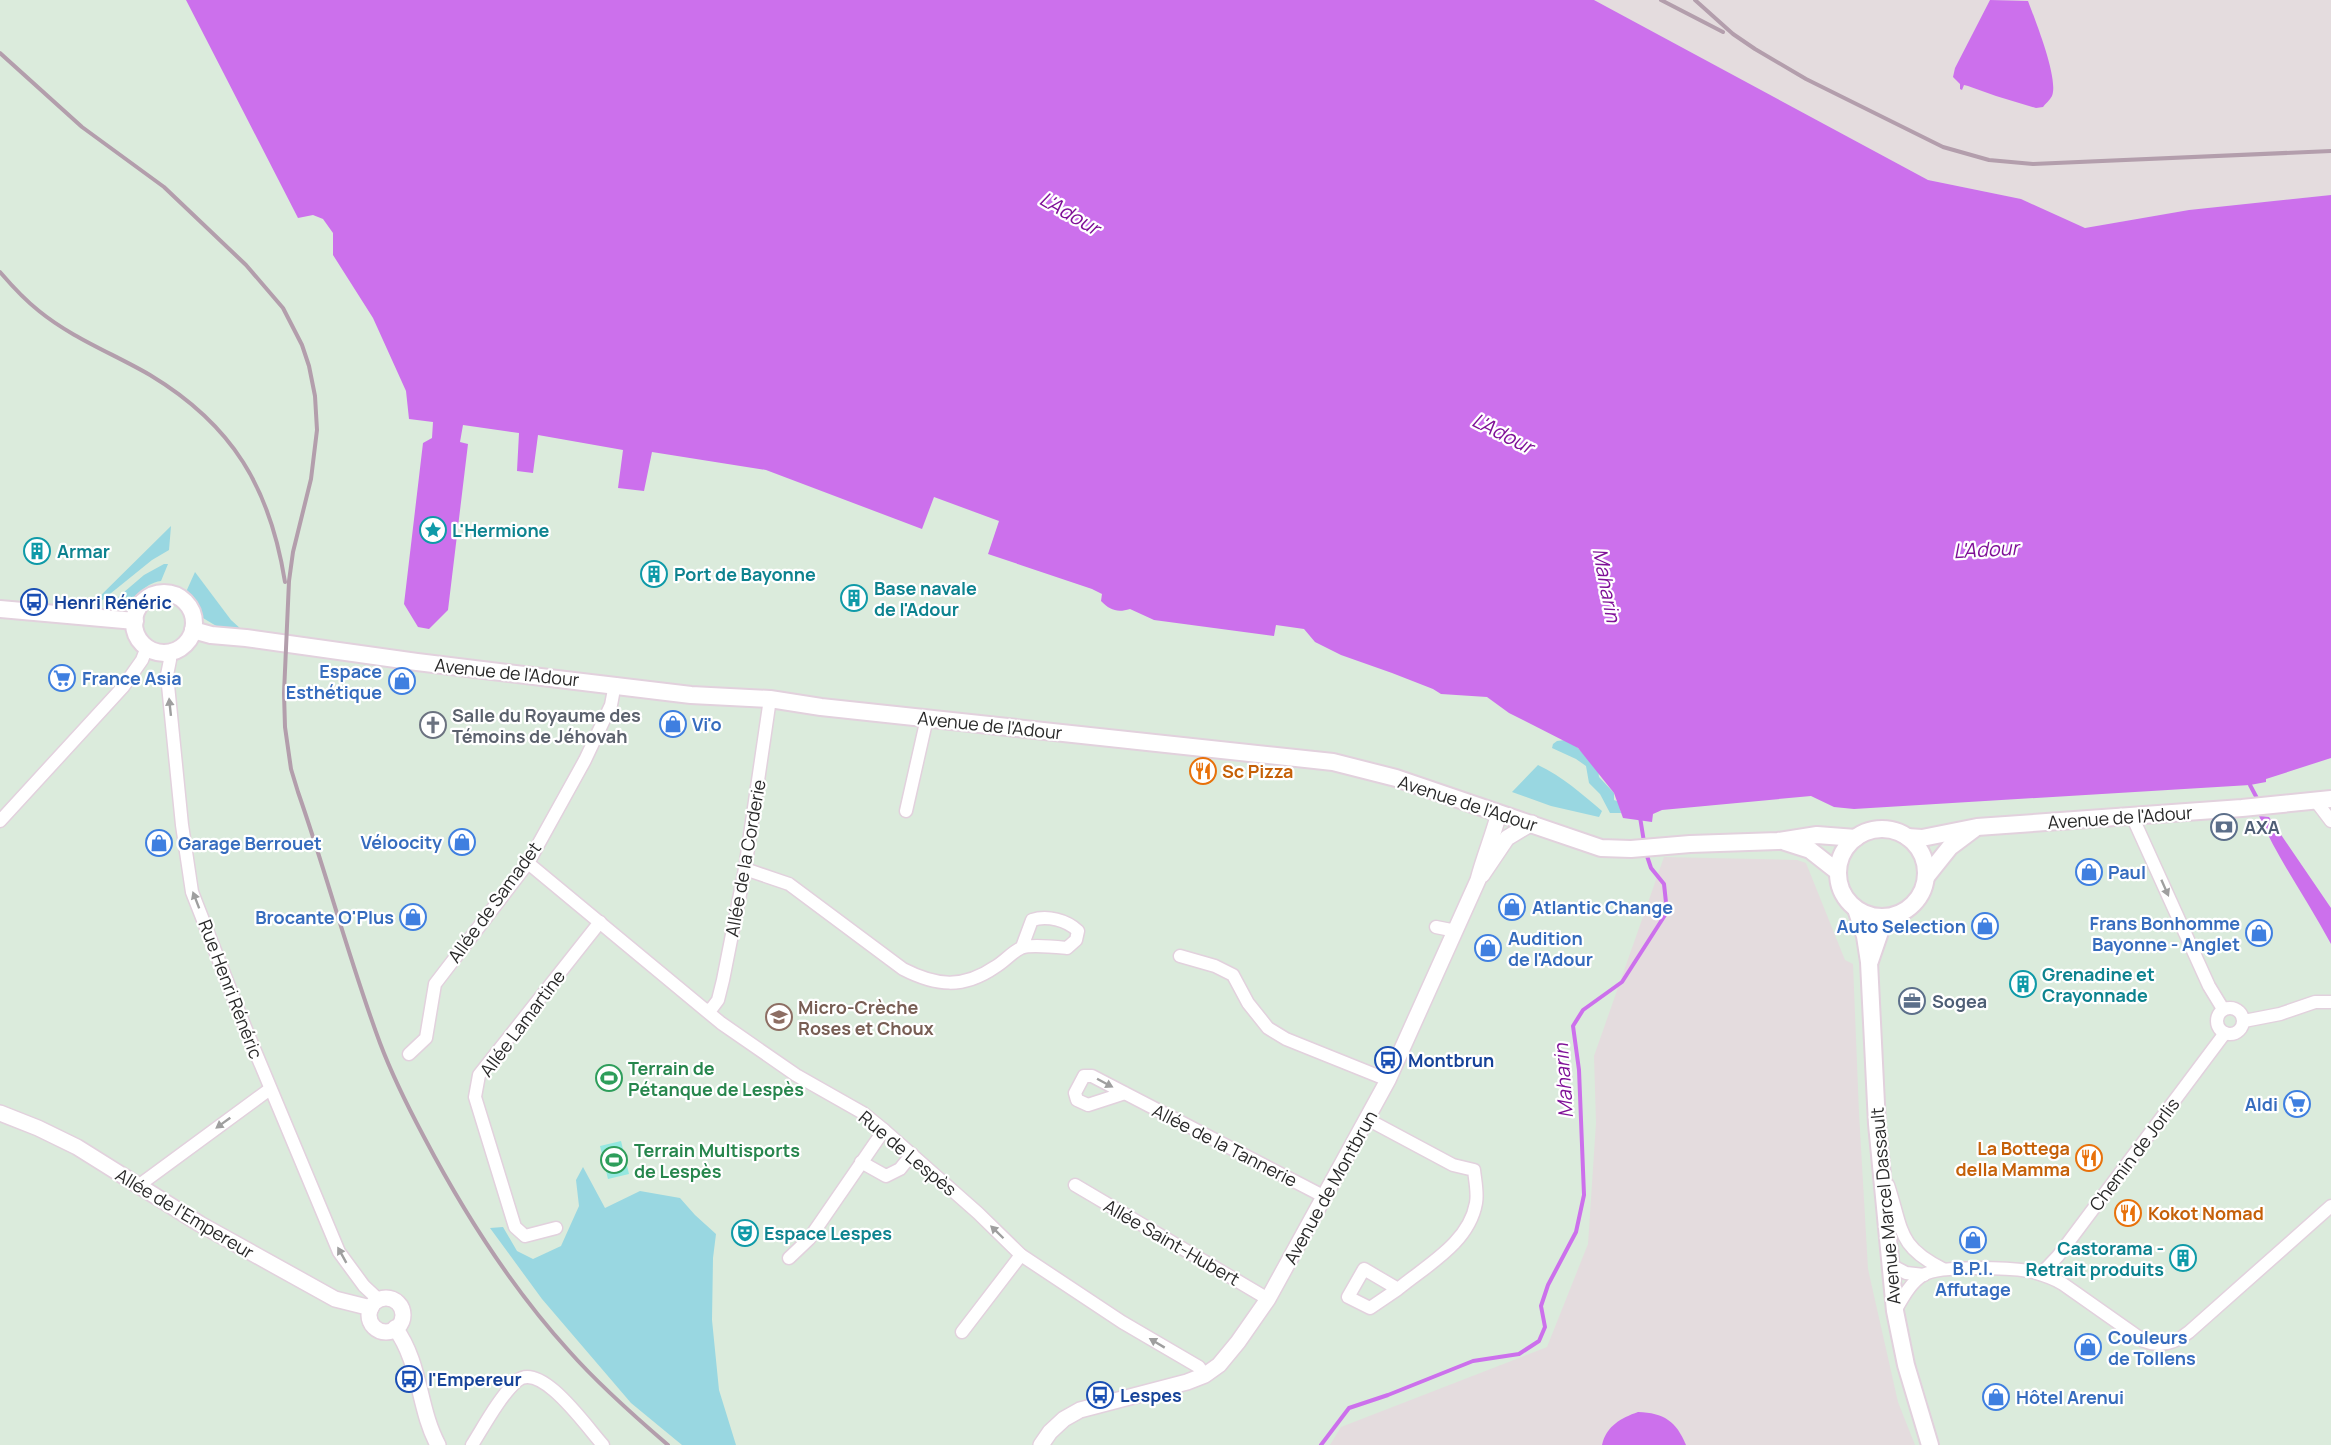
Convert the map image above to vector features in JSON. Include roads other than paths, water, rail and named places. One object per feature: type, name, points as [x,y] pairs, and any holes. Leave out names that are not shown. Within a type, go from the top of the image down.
[{"type":"main road","points":[[171,594],[190,607],[194,622],[193,630],[186,644],[169,652],[158,652],[147,647],[138,636],[136,612],[147,599],[155,595],[171,594]]},
{"type":"main road","points":[[0,609],[135,621]]},
{"type":"main road","name":"Avenue de l'Adour","points":[[193,630],[211,635],[417,662],[691,694],[770,699],[821,707],[1333,762],[1396,778],[1601,848],[1630,849],[1778,841],[1817,835],[1856,838]]},
{"type":"main road","points":[[2323,800],[2331,792]]},
{"type":"main road","name":"Avenue de l'Adour","points":[[1907,837],[1922,838],[1977,827],[2323,800]]},
{"type":"main road","points":[[1926,877],[1950,848],[1977,827]]},
{"type":"main road","points":[[1878,829],[1898,832],[1907,837],[1922,854],[1926,877],[1924,889],[1910,907],[1889,917],[1866,915],[1856,909],[1843,893],[1838,872],[1843,853],[1863,833],[1878,829]]},
{"type":"main road","name":"Avenue de l'Adour","points":[[1778,841],[1810,850],[1838,872]]},
{"type":"main road","name":"Avenue Marcel Dassault","points":[[1856,909],[1865,936],[1869,962],[1880,1160],[1895,1311],[1906,1365],[1930,1445]]},
{"type":"main road","name":"Avenue Marcel Dassault","points":[[1869,962],[1881,929],[1889,917]]},
{"type":"street","points":[[0,820],[123,687],[142,660],[147,647]]},
{"type":"street","name":"Rue Henri Rénéric","points":[[169,652],[167,675],[182,825],[192,892],[270,1089],[339,1252],[375,1304]]},
{"type":"street","name":"Allée de Samadet","points":[[409,1054],[426,1038],[435,984],[528,863],[585,760],[611,705],[615,684]]},
{"type":"street","name":"Allée de la Corderie","points":[[707,1011],[712,1008],[720,990],[745,869],[770,699]]},
{"type":"street","points":[[906,811],[927,718]]},
{"type":"street","points":[[2323,800],[2331,821]]},
{"type":"street","name":"Avenue de Montbrun","points":[[1041,1445],[1050,1432],[1064,1419],[1080,1410],[1187,1382],[1205,1375],[1226,1357],[1268,1299],[1388,1080],[1478,880],[1499,813]]},
{"type":"street","points":[[2132,816],[2209,986],[2223,1010]]},
{"type":"street","points":[[1478,880],[1507,838],[1532,823]]},
{"type":"street","name":"Rue de Lespès","points":[[528,863],[707,1011],[796,1075],[863,1113],[978,1213],[1021,1255],[1122,1322],[1199,1367],[1205,1375]]},
{"type":"street","points":[[745,869],[789,884],[903,969],[924,980],[946,984],[969,980],[993,969],[1022,946]]},
{"type":"street","name":"Allée Lamartine","points":[[556,1228],[525,1236],[515,1227],[475,1097],[479,1075],[600,922]]},
{"type":"street","points":[[1436,927],[1456,930]]},
{"type":"street","points":[[1180,956],[1215,966],[1233,975],[1248,1003],[1268,1028],[1277,1034],[1318,1053],[1388,1080]]},
{"type":"street","points":[[2244,1021],[2280,1014],[2315,1002],[2331,1002]]},
{"type":"street","points":[[2228,1008],[2237,1009],[2244,1021],[2236,1033],[2225,1033],[2217,1025],[2217,1019],[2223,1010],[2228,1008]]},
{"type":"street","name":"Chemin de Jorlis","points":[[2041,1274],[2058,1256],[2225,1033]]},
{"type":"street","points":[[138,1186],[270,1089]]},
{"type":"street","name":"Allée de la Tannerie","points":[[1125,1093],[1325,1197]]},
{"type":"street","name":"Allée de l'Empereur","points":[[0,1113],[77,1147],[243,1249],[335,1299],[375,1304]]},
{"type":"street","points":[[1367,1119],[1453,1165],[1474,1170],[1477,1200],[1472,1217],[1460,1238],[1398,1289]]},
{"type":"street","points":[[789,1258],[809,1239],[884,1130]]},
{"type":"street","points":[[861,1162],[886,1176],[900,1169],[912,1154]]},
{"type":"street","points":[[1880,1160],[1904,1238],[1917,1254],[1943,1269]]},
{"type":"street","name":"Allée Saint-Hubert","points":[[1075,1185],[1268,1299]]},
{"type":"street","points":[[1889,1264],[1906,1274],[1924,1275],[1943,1269],[2016,1270],[2041,1274],[2063,1284],[2144,1341],[2156,1344],[2172,1343],[2189,1332],[2331,1206]]},
{"type":"street","points":[[962,1332],[1021,1255]]},
{"type":"street","points":[[1895,1311],[1914,1283],[1924,1275]]},
{"type":"street","points":[[390,1299],[399,1304],[403,1314],[399,1325],[385,1332],[375,1328],[370,1319],[375,1304],[390,1299]]},
{"type":"street","points":[[395,1328],[413,1359],[428,1419],[438,1445]]},
{"type":"street","points":[[472,1445],[502,1400],[518,1380],[525,1377],[538,1378],[551,1386],[603,1445]]},
{"type":"water","name":"L'Adour","points":[[186,0],[1594,0],[1928,180],[2021,199],[2085,228],[2189,210],[2331,195],[2331,758],[2266,779],[2266,782],[2250,785],[1854,809],[1834,807],[1811,796],[1662,810],[1653,814],[1652,822],[1623,818],[1614,793],[1578,748],[1509,713],[1487,697],[1441,694],[1341,655],[1315,642],[1304,629],[1276,625],[1274,636],[1154,620],[1130,609],[1114,610],[1101,601],[1102,594],[1092,589],[988,554],[999,521],[934,497],[922,529],[766,470],[652,452],[644,491],[618,488],[623,450],[538,435],[533,473],[517,471],[519,433],[463,425],[460,442],[468,444],[448,610],[429,629],[418,627],[404,604],[423,443],[432,438],[433,422],[409,419],[406,391],[373,318],[333,255],[333,233],[323,219],[313,215],[298,218]]},
{"type":"water","points":[[1990,0],[2028,1],[2052,77],[2052,96],[2043,107],[2036,108],[1964,85],[1962,90],[1953,77],[1955,68]]},
{"type":"water","points":[[2259,816],[2269,817],[2331,908],[2331,944],[2275,849]]},
{"type":"water","points":[[1638,1412],[1655,1414],[1668,1420],[1678,1430],[1686,1445],[1602,1445],[1607,1433],[1615,1424]]},
{"type":"waterway","points":[[2250,785],[2259,802]]},
{"type":"waterway","name":"Maharin","points":[[1640,817],[1644,842]]},
{"type":"waterway","name":"Maharin","points":[[1321,1445],[1349,1408],[1473,1361],[1519,1354],[1539,1341],[1545,1327],[1541,1306],[1548,1285],[1576,1232],[1584,1195],[1579,1070],[1573,1026],[1583,1010],[1622,982],[1667,912],[1664,884],[1651,868],[1646,853]]},
{"type":"railway","points":[[1661,0],[1723,32]]},
{"type":"railway","points":[[1695,0],[1733,34],[1806,79],[1943,147],[1989,160],[2033,164],[2331,151]]},
{"type":"railway","points":[[0,53],[82,127],[164,187],[246,265],[283,308],[302,345],[315,396],[317,430],[311,479],[293,552],[289,581],[284,693],[285,727],[291,769],[358,980],[385,1055],[406,1103],[472,1221],[508,1275],[548,1327],[592,1376],[668,1445]]},
{"type":"railway","points":[[0,272],[14,288],[52,321],[79,338],[150,375],[179,394],[204,415],[243,462],[258,488],[278,548],[285,582]]},
{"type":"place","name":"L'Hermione","points":[[433,530]]},
{"type":"place","name":"Armar","points":[[37,551]]},
{"type":"place","name":"Port de Bayonne","points":[[654,574]]},
{"type":"place","name":"Base navale de l'Adour","points":[[854,598]]},
{"type":"place","name":"Henri Rénéric","points":[[34,602]]},
{"type":"place","name":"France Asia","points":[[62,678]]},
{"type":"place","name":"Espace Esthétique","points":[[402,681]]},
{"type":"place","name":"Vi'o","points":[[673,724]]},
{"type":"place","name":"Salle du Royaume des Témoins de Jéhovah","points":[[433,725]]},
{"type":"place","name":"Sc Pizza","points":[[1203,771]]},
{"type":"place","name":"AXA","points":[[2224,827]]},
{"type":"place","name":"Véloocity","points":[[462,842]]},
{"type":"place","name":"Garage Berrouet","points":[[159,843]]},
{"type":"place","name":"Paul","points":[[2089,872]]},
{"type":"place","name":"Atlantic Change","points":[[1512,907]]},
{"type":"place","name":"Brocante O'Plus","points":[[413,917]]},
{"type":"place","name":"Auto Selection","points":[[1985,926]]},
{"type":"place","name":"Frans Bonhomme Bayonne - Anglet","points":[[2259,933]]},
{"type":"place","name":"Audition de l'Adour","points":[[1488,948]]},
{"type":"place","name":"Grenadine et Crayonnade","points":[[2023,984]]},
{"type":"place","name":"Sogea","points":[[1912,1001]]},
{"type":"place","name":"Micro-Crèche Roses et Choux","points":[[779,1017]]},
{"type":"place","name":"Montbrun","points":[[1388,1060]]},
{"type":"place","name":"Terrain de Pétanque de Lespès","points":[[609,1078]]},
{"type":"place","name":"Aldi","points":[[2297,1104]]},
{"type":"place","name":"La Bottega della Mamma","points":[[2089,1158]]},
{"type":"place","name":"Terrain Multisports de Lespès","points":[[614,1160]]},
{"type":"place","name":"Kokot Nomad","points":[[2128,1213]]},
{"type":"place","name":"Espace Lespes","points":[[745,1233]]},
{"type":"place","name":"B.P.I. Affutage","points":[[1973,1240]]},
{"type":"place","name":"Castorama - Retrait produits","points":[[2183,1258]]},
{"type":"place","name":"Couleurs de Tollens","points":[[2088,1347]]},
{"type":"place","name":"l'Empereur","points":[[409,1379]]},
{"type":"place","name":"Lespes","points":[[1100,1395]]},
{"type":"place","name":"Hôtel Arenui","points":[[1996,1397]]}]
